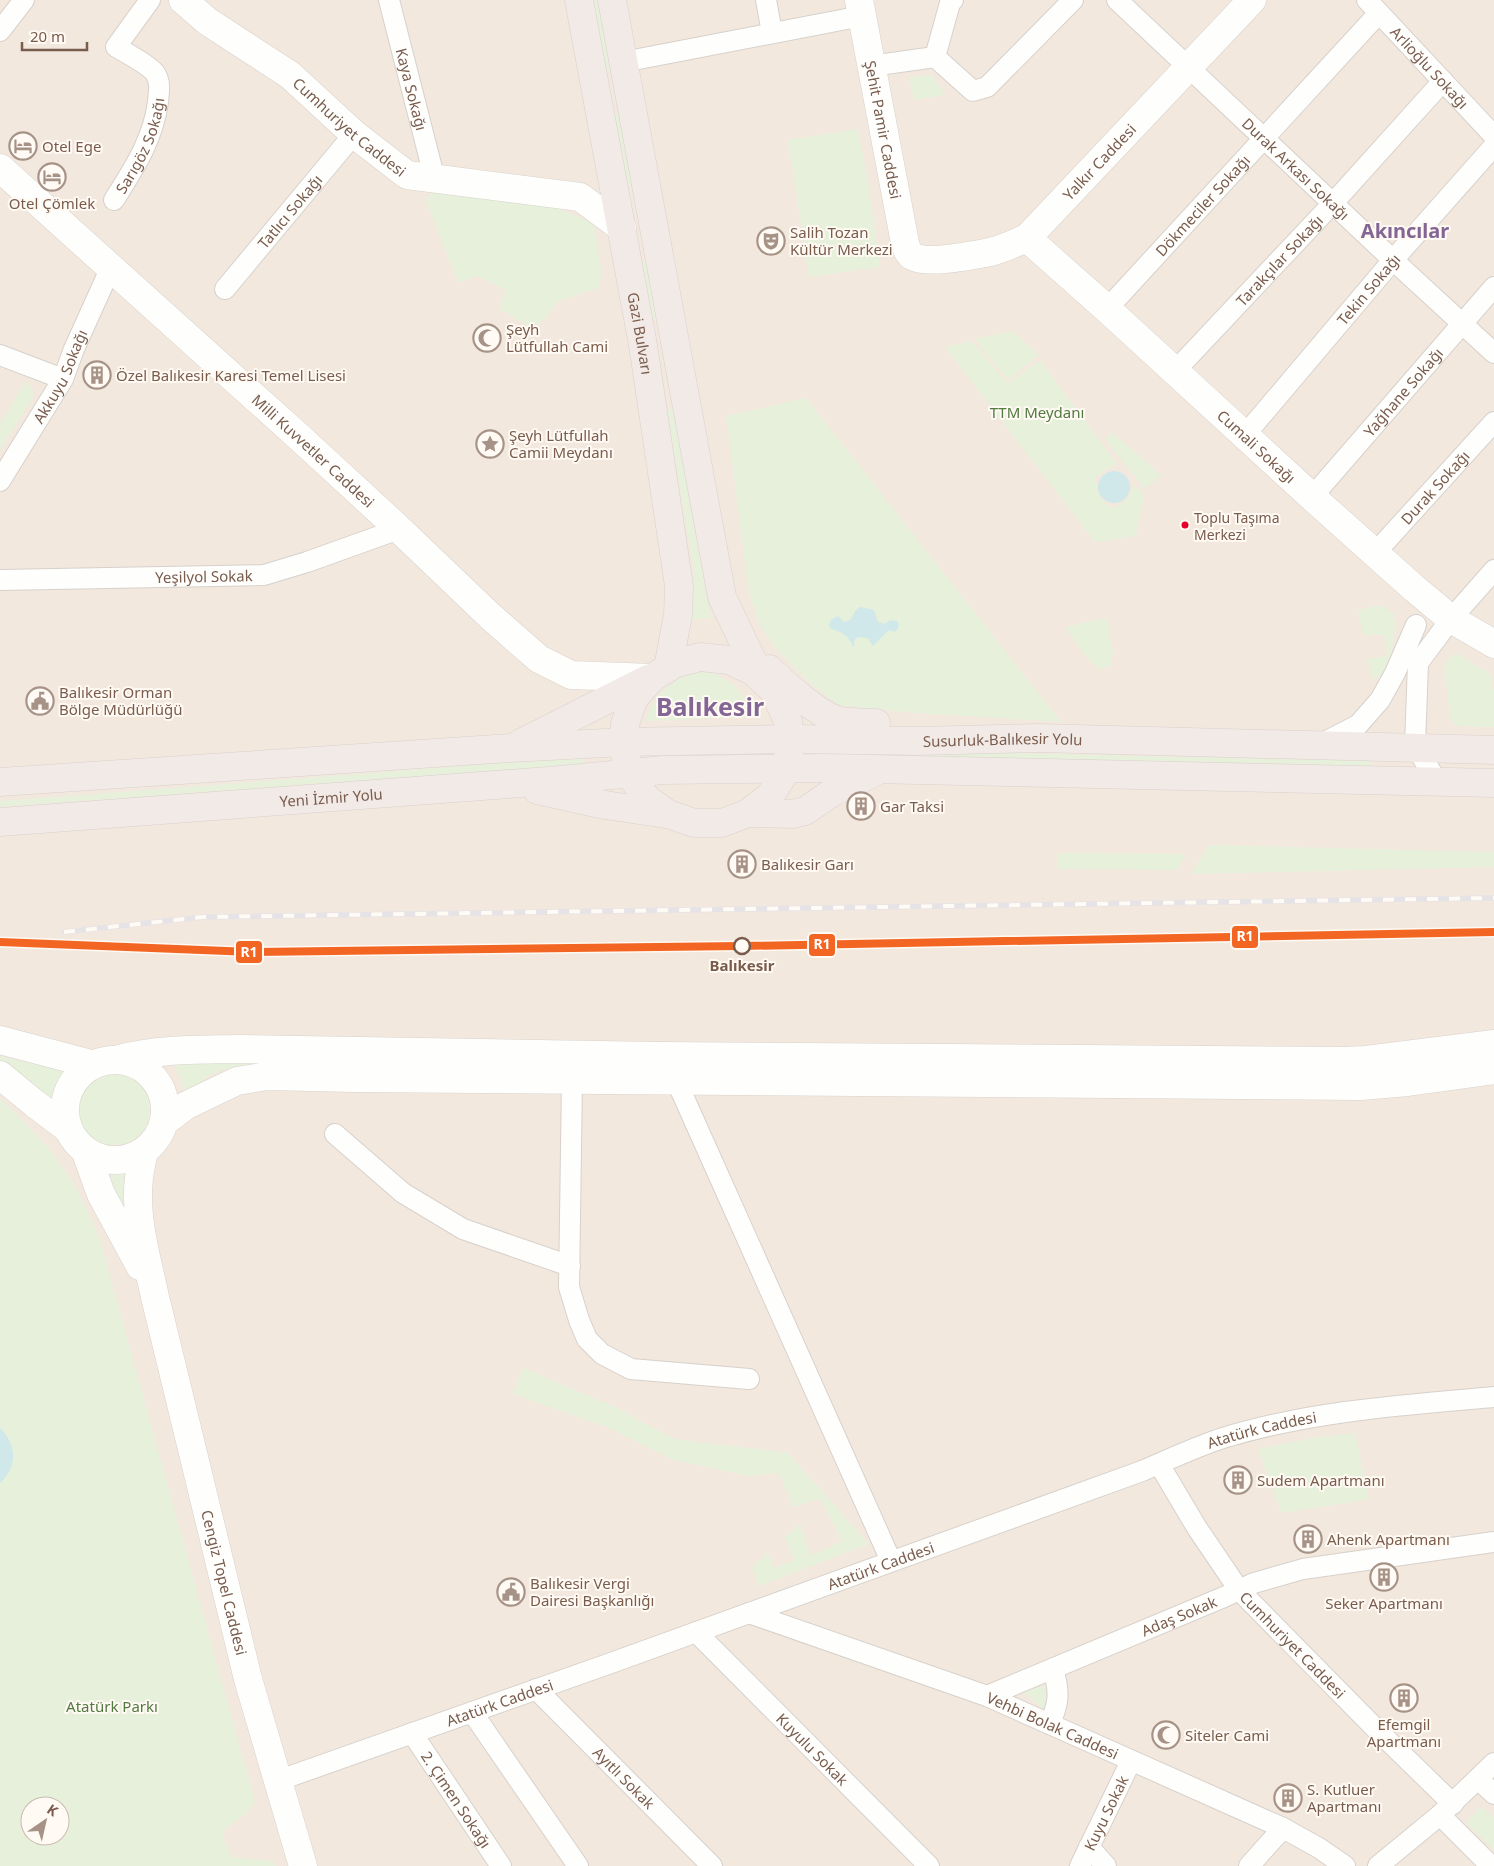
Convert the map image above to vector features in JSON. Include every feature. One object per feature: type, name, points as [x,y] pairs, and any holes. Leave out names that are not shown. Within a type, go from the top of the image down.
[{"type":"highway","name":"Gazi Bulvarı","points":[[579,0],[646,364],[679,586],[678,615],[660,673]]},
{"type":"highway","points":[[612,0],[722,596],[760,677]]},
{"type":"highway","points":[[745,646],[784,684],[827,716],[840,721],[945,725],[1039,738]]},
{"type":"highway","points":[[0,782],[511,748],[660,673],[674,664],[700,657],[729,660],[754,672],[774,691],[787,719],[791,744],[788,769],[770,796],[748,814]]},
{"type":"highway","points":[[660,673],[634,698],[625,724],[624,750],[630,773],[646,798],[668,814]]},
{"type":"highway","name":"Susurluk-Balıkesir Yolu","points":[[511,748],[624,742],[790,739],[919,741],[1039,738],[1415,746],[1494,750]]},
{"type":"highway","name":"Susurluk-Balıkesir Yolu","points":[[663,770],[880,770],[1494,783]]},
{"type":"highway","name":"Yeni İzmir Yolu","points":[[0,822],[496,785],[663,770]]},
{"type":"highway","points":[[496,785],[540,791],[605,805],[668,814],[694,823],[722,823],[748,814],[792,814],[804,811],[833,792],[880,770]]},
{"type":"main road","name":"Cumhuriyet Caddesi","points":[[183,0],[207,21],[290,75],[354,134],[407,175],[580,197],[622,228]]},
{"type":"main road","name":"Yalkır Caddesi","points":[[913,257],[925,260],[942,259],[991,252],[1027,238],[1252,0]]},
{"type":"main road","name":"Şehit Pamir Caddesi","points":[[861,8],[905,243],[907,251],[913,257]]},
{"type":"main road","name":"Milli Kuvvetler Caddesi","points":[[0,168],[400,529],[490,616],[540,659],[571,675],[660,673]]},
{"type":"main road","name":"Cumali Sokağı","points":[[1027,238],[1108,309],[1415,589],[1451,619],[1494,644]]},
{"type":"main road","points":[[0,1040],[91,1064]]},
{"type":"main road","points":[[67,1128],[64,1113],[65,1099],[70,1085],[79,1073],[91,1064],[143,1053],[184,1050],[1345,1061],[1494,1044]]},
{"type":"main road","points":[[119,1059],[134,1063],[146,1070],[156,1080],[163,1094],[164,1122],[160,1133],[144,1151]]},
{"type":"main road","points":[[164,1122],[185,1106],[237,1081],[267,1076],[1361,1086],[1408,1082],[1494,1070]]},
{"type":"main road","name":"Cengiz Topel Caddesi","points":[[0,1075],[67,1128],[74,1140],[85,1150],[96,1156],[114,1160],[133,1157],[144,1151]]},
{"type":"main road","name":"Cengiz Topel Caddesi","points":[[85,1150],[101,1194],[155,1297]]},
{"type":"main road","name":"Cengiz Topel Caddesi","points":[[144,1151],[139,1179],[138,1206],[142,1236],[155,1297],[248,1679],[303,1866]]},
{"type":"street","points":[[0,31],[24,0]]},
{"type":"street","name":"Sarıgöz Sokağı","points":[[114,200],[142,155],[152,134],[156,115],[160,85],[154,71],[116,47],[150,0]]},
{"type":"street","name":"Kaya Sokağı","points":[[389,0],[435,180]]},
{"type":"street","points":[[766,0],[772,33]]},
{"type":"street","points":[[935,57],[972,91],[987,87],[1073,0]]},
{"type":"street","name":"Durak Arkası Sokağı","points":[[1117,0],[1494,353]]},
{"type":"street","points":[[935,57],[951,1]]},
{"type":"street","name":"Arlioğlu Sokağı","points":[[1373,7],[1494,136]]},
{"type":"street","name":"Dökmeciler Sokağı","points":[[1108,309],[1265,138],[1373,7]]},
{"type":"street","points":[[623,62],[772,33],[861,8]]},
{"type":"street","points":[[871,66],[935,57]]},
{"type":"street","name":"Tarakçılar Sokağı","points":[[1174,371],[1334,202],[1443,81]]},
{"type":"street","name":"Tatlıcı Sokağı","points":[[225,289],[354,134]]},
{"type":"street","name":"Tekin Sokağı","points":[[1245,435],[1393,260],[1494,146]]},
{"type":"street","name":"Akkuyu Sokağı","points":[[0,481],[63,379],[74,349],[111,267]]},
{"type":"street","name":"Yağhane Sokağı","points":[[1312,497],[1494,287]]},
{"type":"street","points":[[0,356],[63,379]]},
{"type":"street","name":"Durak Sokağı","points":[[1375,553],[1494,422]]},
{"type":"street","name":"Yeşilyol Sokak","points":[[0,580],[264,575],[400,529]]},
{"type":"street","points":[[1418,663],[1451,619],[1494,570]]},
{"type":"street","points":[[1415,589],[1418,663],[1415,746],[1437,781]]},
{"type":"street","points":[[1318,745],[1358,725],[1380,700],[1395,673],[1416,625]]},
{"type":"street","points":[[572,1080],[569,1286],[578,1320],[588,1339],[602,1354],[631,1370],[749,1379]]},
{"type":"street","points":[[676,1080],[891,1561]]},
{"type":"street","points":[[335,1134],[403,1193],[463,1229],[570,1266]]},
{"type":"street","name":"Atatürk Caddesi","points":[[277,1781],[749,1613],[1159,1464],[1222,1438],[1307,1417],[1405,1405],[1494,1397]]},
{"type":"street","name":"Cumhuriyet Caddesi","points":[[1159,1464],[1197,1528],[1239,1590],[1376,1729],[1446,1809],[1491,1866]]},
{"type":"street","name":"Adaş Sokak","points":[[987,1696],[1254,1583],[1303,1569],[1494,1542]]},
{"type":"street","name":"Vehbi Bolak Caddesi","points":[[749,1613],[987,1696],[1283,1828],[1319,1848],[1345,1866]]},
{"type":"street","name":"Kuyulu Sokak","points":[[696,1632],[929,1866]]},
{"type":"street","points":[[1050,1724],[1058,1700],[1058,1686],[1052,1669]]},
{"type":"street","name":"Ayıtlı Sokak","points":[[536,1689],[712,1866]]},
{"type":"street","points":[[472,1712],[578,1866]]},
{"type":"street","name":"2. Çimen Sokağı","points":[[412,1733],[501,1866]]},
{"type":"street","name":"Kuyu Sokak","points":[[1080,1866],[1131,1760]]},
{"type":"street","points":[[1378,1866],[1446,1809],[1494,1763]]},
{"type":"street","points":[[1478,1779],[1494,1794]]},
{"type":"street","points":[[1249,1866],[1283,1828]]},
{"type":"street","points":[[1089,1847],[1106,1866]]},
{"type":"shaded area","name":"Balıkesir","points":[[0,0],[1494,0],[1494,1866],[0,1866]]},
{"type":"green space","points":[[593,0],[600,0],[612,70],[607,71],[606,68]]},
{"type":"green space","points":[[932,75],[945,95],[914,100],[909,77]]},
{"type":"green space","points":[[621,113],[634,184],[626,186],[614,115]]},
{"type":"green space","points":[[858,129],[868,180],[880,267],[809,277],[788,140]]},
{"type":"green space","points":[[432,192],[492,195],[542,202],[594,223],[601,268],[600,287],[557,302],[546,318],[531,327],[499,309],[506,290],[478,276],[458,283],[426,200]]},
{"type":"green space","points":[[648,261],[657,319],[650,320],[641,262]]},
{"type":"green space","points":[[1012,331],[1039,355],[1008,380],[975,339]]},
{"type":"green space","name":"TTM Meydanı","points":[[972,341],[1008,384],[1040,360],[1117,464],[1095,479],[1105,502],[1111,508],[1120,504],[1128,497],[1134,485],[1144,495],[1136,536],[1095,542],[945,347]]},
{"type":"green space","points":[[25,382],[31,387],[34,396],[0,450],[0,424]]},
{"type":"green space","points":[[806,398],[1061,722],[914,713],[838,705],[809,682],[775,648],[759,623],[749,593],[726,416]]},
{"type":"green space","points":[[674,408],[711,618],[690,620],[694,572],[667,410]]},
{"type":"green space","points":[[1112,432],[1161,475],[1145,489],[1105,439]]},
{"type":"green space","points":[[1381,605],[1393,613],[1395,629],[1391,654],[1382,677],[1372,679],[1367,659],[1388,656],[1384,635],[1363,635],[1358,610]]},
{"type":"green space","points":[[1107,618],[1113,654],[1111,665],[1100,670],[1083,653],[1065,627]]},
{"type":"green space","points":[[1457,654],[1491,674],[1491,687],[1494,689],[1494,727],[1455,726],[1450,717],[1444,664],[1451,656]]},
{"type":"green space","points":[[693,673],[714,673],[734,685],[747,700],[753,717],[646,721],[653,704],[663,691],[676,681]]},
{"type":"green space","points":[[820,749],[1370,761],[1370,766],[820,755]]},
{"type":"green space","points":[[764,751],[764,758],[669,759],[662,753]]},
{"type":"green space","points":[[584,757],[584,764],[0,807],[0,801]]},
{"type":"green space","points":[[1209,845],[1493,852],[1494,846],[1494,867],[1191,874]]},
{"type":"green space","points":[[1057,853],[1186,854],[1177,870],[1057,869]]},
{"type":"green space","points":[[0,1056],[43,1066],[68,1069],[58,1089],[55,1106],[0,1062]]},
{"type":"green space","points":[[257,1058],[268,1064],[233,1068],[215,1073],[199,1084],[188,1098],[173,1061]]},
{"type":"green space","points":[[114,1071],[135,1077],[145,1087],[151,1108],[145,1129],[135,1139],[114,1145],[93,1139],[83,1129],[77,1108],[83,1087],[93,1077]]},
{"type":"green space","name":"Atatürk Parkı","points":[[0,1099],[10,1107],[50,1150],[60,1164],[78,1191],[100,1240],[255,1802],[246,1813],[222,1832],[231,1857],[273,1861],[275,1866],[0,1866]]},
{"type":"green space","points":[[130,1167],[134,1239],[102,1169],[116,1170]]},
{"type":"green space","points":[[523,1368],[615,1407],[674,1439],[788,1453],[869,1544],[759,1586],[752,1568],[768,1552],[774,1568],[794,1560],[785,1537],[800,1524],[811,1556],[842,1541],[820,1498],[793,1508],[779,1473],[748,1476],[674,1460],[604,1426],[513,1394]]},
{"type":"green space","points":[[1355,1433],[1369,1499],[1281,1513],[1258,1449],[1313,1438]]},
{"type":"green space","points":[[1051,1685],[1047,1713],[1022,1691]]},
{"type":"green space","points":[[1480,1808],[1483,1808],[1494,1818],[1494,1850],[1467,1824],[1467,1821]]},
{"type":"water","points":[[1114,471],[1120,472],[1125,476],[1129,481],[1129,493],[1125,498],[1120,502],[1114,503],[1108,502],[1103,498],[1099,493],[1098,487],[1099,481],[1103,476],[1108,472]]},
{"type":"water","points":[[860,607],[874,610],[878,622],[885,624],[890,620],[897,621],[899,625],[897,630],[894,632],[889,630],[873,646],[868,638],[858,637],[854,641],[853,647],[845,635],[831,629],[829,625],[831,620],[838,616],[844,622],[850,620]]},
{"type":"water","points":[[0,1428],[10,1441],[13,1455],[10,1470],[0,1483]]},
{"type":"railway","points":[[64,932],[203,917],[1494,898]]},
{"type":"railway","points":[[0,942],[252,952],[742,946],[1494,932]]},
{"type":"transit line","name":"R1","points":[[0,942],[252,952],[742,946],[1494,932]]},
{"type":"place","name":"Otel Ege","points":[[23,146]]},
{"type":"place","name":"Otel Çömlek","points":[[52,177]]},
{"type":"place","name":"Salih Tozan Kültür Merkezi","points":[[771,241]]},
{"type":"place","name":"Şeyh Lütfullah Cami","points":[[487,338]]},
{"type":"place","name":"Özel Balıkesir Karesi Temel Lisesi","points":[[97,375]]},
{"type":"place","name":"Şeyh Lütfullah Camii Meydanı","points":[[490,444]]},
{"type":"place","name":"Toplu Taşıma Merkezi","points":[[1185,525]]},
{"type":"place","name":"Balıkesir Orman Bölge Müdürlüğü","points":[[40,701]]},
{"type":"place","name":"Gar Taksi","points":[[861,806]]},
{"type":"place","name":"Balıkesir Garı","points":[[742,864]]},
{"type":"place","name":"Balıkesir","points":[[742,946]]},
{"type":"place","name":"Sudem Apartmanı","points":[[1238,1480]]},
{"type":"place","name":"Ahenk Apartmanı","points":[[1308,1539]]},
{"type":"place","name":"Seker Apartmanı","points":[[1384,1577]]},
{"type":"place","name":"Balıkesir Vergi Dairesi Başkanlığı","points":[[511,1592]]},
{"type":"place","name":"Efemgil Apartmanı","points":[[1404,1698]]},
{"type":"place","name":"Siteler Cami","points":[[1166,1735]]},
{"type":"place","name":"S. Kutluer Apartmanı","points":[[1288,1798]]},
{"type":"district","name":"Akıncılar","points":[[1405,230]]},
{"type":"district","name":"Balıkesir","points":[[710,706]]}]
